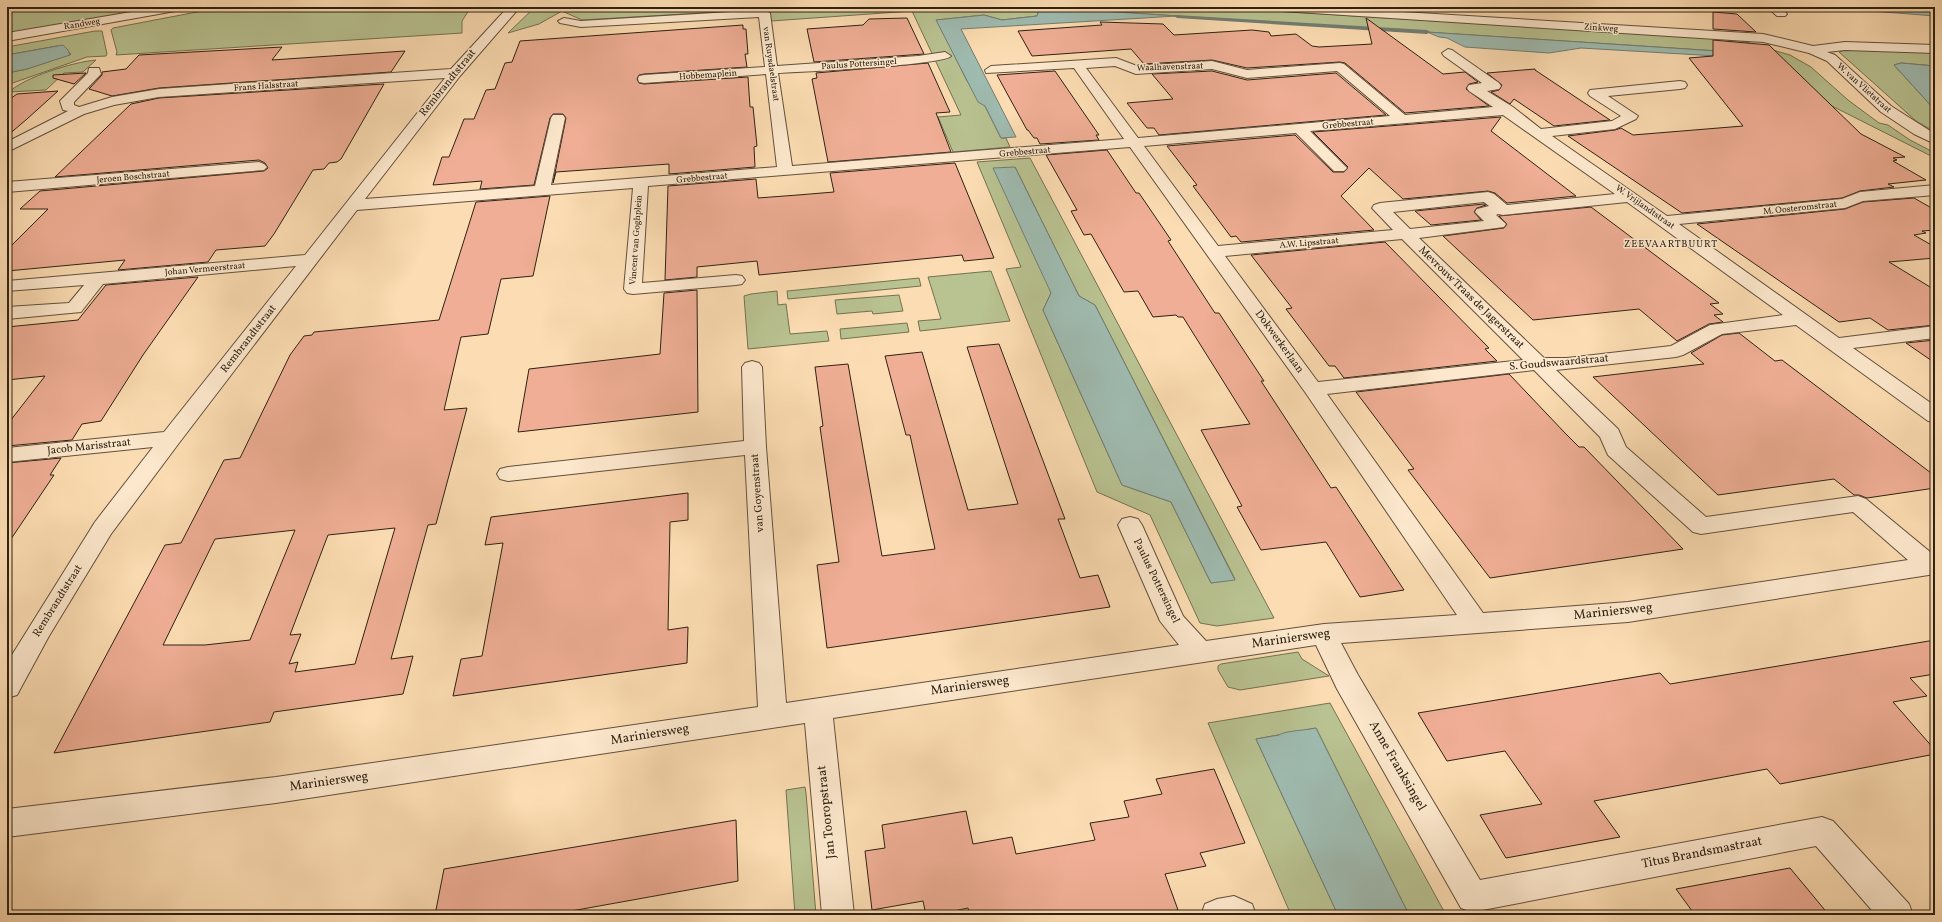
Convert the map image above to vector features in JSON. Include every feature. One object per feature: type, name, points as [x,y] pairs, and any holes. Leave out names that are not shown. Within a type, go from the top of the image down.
[{"type":"street","name":"Randweg","points":[[7,37],[181,7]]},
{"type":"street","name":"Rembrandtstraat","points":[[7,688],[40,629],[103,528],[171,438],[312,259],[455,73],[514,7]]},
{"type":"street","name":"Zinkweg","points":[[1265,7],[1756,38],[1787,43],[1813,50],[1845,46],[1935,50]]},
{"type":"street","name":"van Ruysdaelstraat","points":[[564,21],[581,24],[764,13],[773,70],[785,171]]},
{"type":"street","name":"W. van Vlietstraat","points":[[1813,50],[1831,58],[1886,109],[1935,140]]},
{"type":"street","name":"W. Vrijlandtstraat","points":[[1448,53],[1494,86],[1474,88],[1508,110],[1935,416]]},
{"type":"street","name":"Paulus Pottersingel","points":[[773,70],[918,60],[945,56]]},
{"type":"street","name":"Waalhavenstraat","points":[[991,70],[1116,62],[1136,70],[1212,65],[1247,74],[1340,67],[1402,119]]},
{"type":"street","name":"Dokwerkerlaan","points":[[1077,64],[1313,389],[1477,624]]},
{"type":"street","name":"Hobbemaplein","points":[[644,79],[773,70]]},
{"type":"street","points":[[79,111],[68,107],[67,101],[95,74],[94,72]]},
{"type":"street","name":"Frans Halsstraat","points":[[7,148],[79,111],[112,100],[159,93],[455,73]]},
{"type":"street","points":[[1540,133],[1615,125],[1631,116],[1595,93],[1680,85]]},
{"type":"street","name":"Grebbestraat","points":[[354,205],[641,183],[1508,110]]},
{"type":"street","points":[[542,190],[558,118]]},
{"type":"street","points":[[1299,128],[1339,168]]},
{"type":"street","name":"Jeroen Boschstraat","points":[[7,187],[259,167]]},
{"type":"street","name":"Vincent van Goghplein","points":[[641,183],[633,289],[736,280]]},
{"type":"street","name":"M. Oosteromstraat","points":[[1664,221],[1845,203],[1860,197],[1935,190]]},
{"type":"street","points":[[1406,234],[1380,208],[1488,197],[1501,217]]},
{"type":"street","name":"A.W. Lipsstraat","points":[[1213,252],[1406,234],[1501,217],[1594,215],[1578,202],[1630,197]]},
{"type":"street","name":"Mevrouw Traas de Jagerstraat","points":[[1406,234],[1610,434],[1616,450],[1701,526],[1858,504],[1933,566]]},
{"type":"street","name":"Johan Vermeerstraat","points":[[7,286],[312,259]]},
{"type":"street","points":[[7,313],[75,308],[98,279]]},
{"type":"street","name":"S. Goudswaardstraat","points":[[1313,389],[1538,364],[1567,364],[1676,351],[1717,329],[1800,319]]},
{"type":"street","points":[[1835,344],[1935,332]]},
{"type":"street","points":[[752,367],[755,447]]},
{"type":"street","name":"Jacob Marisstraat","points":[[7,456],[171,438]]},
{"type":"street","name":"van Goyenstraat","points":[[508,474],[755,447],[773,716]]},
{"type":"street","name":"Paulus Pottersingel","points":[[1130,525],[1173,621],[1200,652]]},
{"type":"street","name":"Mariniersweg","points":[[7,823],[276,790],[1324,634],[1628,612],[1933,566]]},
{"type":"street","name":"Anne Franksingel","points":[[1324,634],[1347,681],[1472,897]]},
{"type":"street","name":"Jan Tooropstraat","points":[[818,709],[822,764],[838,915]]},
{"type":"street","name":"Titus Brandsmastraat","points":[[1472,897],[1822,831],[1897,915]]},
{"type":"street","points":[[1217,915],[1234,912],[1240,915]]},
{"type":"green space","points":[[7,7],[160,7],[7,34]]},
{"type":"green space","points":[[223,7],[471,7],[462,21],[462,33],[116,55],[117,52],[111,30],[113,28]]},
{"type":"green space","points":[[535,7],[1040,7],[1037,16],[1002,20],[984,15],[937,20],[967,81],[985,106],[1001,138],[1006,138],[1010,147],[953,152],[938,117],[961,115],[912,11],[771,21],[769,9],[582,20],[562,11],[539,24],[508,33]]},
{"type":"green space","points":[[1040,7],[1211,7],[1739,40],[1790,55],[1811,67],[1848,100],[1879,123],[1888,125],[1910,140],[1935,153],[1935,158],[1832,106],[1822,104],[1764,54]]},
{"type":"green space","points":[[102,31],[107,54],[106,56],[87,57],[7,85],[7,73],[27,69],[71,54],[57,46],[7,55],[7,47]]},
{"type":"green space","points":[[1850,48],[1935,53],[1935,66],[1901,63],[1894,65],[1935,110],[1935,132],[1916,121],[1839,52]]},
{"type":"green space","points":[[96,60],[83,72],[64,73],[46,90],[9,92],[16,86],[50,71],[86,61]]},
{"type":"green space","points":[[1030,158],[1274,618],[1217,626],[1200,623],[1150,515],[1097,492],[1006,269],[1021,267],[977,162]],"holes":[[[1015,167],[1079,296],[1095,305],[1235,579],[1211,583],[1171,502],[1122,485],[1043,310],[1051,293]]]},
{"type":"green space","points":[[991,271],[1010,321],[920,331],[918,321],[941,319],[928,277]]},
{"type":"green space","points":[[919,278],[921,286],[788,299],[787,291]]},
{"type":"green space","points":[[777,291],[778,305],[786,304],[790,334],[827,331],[829,341],[748,349],[744,296]]},
{"type":"green space","points":[[899,295],[903,311],[873,314],[872,311],[837,314],[835,300]]},
{"type":"green space","points":[[907,323],[909,332],[841,339],[840,329]]},
{"type":"green space","points":[[1298,652],[1302,659],[1329,676],[1240,690],[1228,687],[1218,670],[1218,666],[1221,664]]},
{"type":"green space","points":[[1330,703],[1446,915],[1409,915],[1316,728],[1256,739],[1338,915],[1291,915],[1208,723]]},
{"type":"green space","points":[[805,787],[816,915],[795,915],[786,790]]},
{"type":"shaded area","points":[[1040,7],[1177,16],[961,29],[1016,137],[1001,138],[985,106],[978,102],[936,20],[984,15],[1002,20],[1037,16]]},
{"type":"shaded area","points":[[1820,7],[1935,7],[1935,16]]},
{"type":"shaded area","points":[[1427,32],[1764,54],[1768,59],[1581,48],[1549,53],[1465,47],[1447,38],[1439,37]]},
{"type":"shaded area","points":[[63,45],[68,50],[70,55],[27,69],[7,73],[7,55]]},
{"type":"shaded area","points":[[1901,63],[1935,66],[1935,110],[1894,65]]},
{"type":"shaded area","points":[[1015,167],[1079,296],[1095,305],[1235,580],[1211,583],[1171,502],[1122,485],[1043,310],[1051,293],[993,168]]},
{"type":"shaded area","points":[[1316,728],[1409,915],[1338,915],[1256,739]]},
{"type":"building","points":[[1713,12],[1737,14],[1756,32],[1713,29]]},
{"type":"building","points":[[907,18],[924,54],[814,62],[807,29],[863,25],[869,19]]},
{"type":"building","points":[[1366,18],[1443,74],[1465,72],[1478,82],[1469,84],[1466,89],[1489,106],[1405,113],[1345,63],[1340,62],[1247,68],[1212,60],[1144,64],[1131,49],[1032,56],[1018,31],[1102,25],[1100,22],[1163,24],[1174,35],[1252,30],[1269,32],[1271,36],[1296,34],[1312,46],[1319,47],[1372,44]]},
{"type":"building","points":[[743,25],[743,29],[746,29],[748,54],[745,54],[747,67],[644,74],[639,75],[637,79],[639,83],[644,84],[748,77],[750,107],[753,107],[757,146],[754,147],[755,167],[669,174],[669,164],[556,172],[553,183],[566,118],[563,114],[553,114],[550,118],[534,185],[480,189],[482,181],[433,185],[442,157],[449,157],[464,119],[474,119],[486,90],[495,89],[505,63],[512,62],[520,41]]},
{"type":"building","points":[[1713,40],[1769,45],[1861,134],[1905,157],[1893,158],[1897,160],[1893,161],[1926,180],[1888,184],[1894,187],[1860,191],[1842,198],[1682,213],[1568,136],[1621,128],[1633,135],[1743,126],[1689,58],[1713,56]]},
{"type":"building","points":[[282,47],[272,60],[405,51],[391,72],[159,88],[112,96],[89,89],[102,75],[102,72],[126,69],[139,55]]},
{"type":"building","points":[[928,63],[950,112],[936,113],[951,152],[828,162],[812,79],[817,78],[816,73]]},
{"type":"building","points":[[1535,69],[1610,120],[1554,126],[1514,99],[1510,104],[1491,92],[1499,90],[1502,85],[1487,73]]},
{"type":"building","points":[[1055,71],[1099,135],[1096,135],[1099,140],[1040,144],[1037,138],[1034,138],[1027,130],[997,75]]},
{"type":"building","points":[[1212,71],[1247,80],[1336,73],[1386,115],[1159,135],[1154,128],[1147,128],[1127,103],[1173,99],[1152,74]]},
{"type":"building","points":[[86,73],[74,84],[53,78],[53,75]]},
{"type":"building","points":[[384,84],[341,159],[337,162],[329,163],[324,169],[313,170],[274,234],[265,246],[216,250],[208,262],[118,270],[125,260],[7,271],[7,250],[48,209],[20,209],[40,191],[264,171],[268,168],[265,163],[259,160],[55,177],[131,104],[159,98]]},
{"type":"building","points":[[58,91],[7,136],[7,101],[17,94]]},
{"type":"building","points":[[1501,117],[1491,131],[1576,196],[1507,203],[1495,193],[1488,191],[1403,199],[1369,168],[1341,196],[1374,230],[1241,242],[1236,236],[1231,237],[1193,186],[1197,185],[1167,146],[1295,135],[1333,172],[1344,172],[1348,167],[1313,132]]},
{"type":"building","points":[[1107,150],[1136,193],[1139,193],[1171,240],[1168,241],[1215,313],[1219,313],[1264,381],[1261,381],[1331,488],[1336,487],[1404,590],[1360,597],[1326,542],[1261,550],[1237,507],[1242,506],[1201,430],[1250,424],[1183,317],[1178,317],[1176,315],[1153,317],[1138,291],[1124,292],[1091,234],[1084,235],[1071,211],[1077,210],[1046,155]]},
{"type":"building","points":[[955,163],[994,258],[964,261],[962,255],[759,275],[757,261],[697,267],[697,277],[665,280],[668,186],[756,179],[758,198],[798,195],[834,192],[830,173]]},
{"type":"building","points":[[550,196],[533,276],[501,279],[488,334],[461,337],[444,410],[467,408],[436,524],[428,525],[391,659],[413,656],[403,694],[274,712],[270,722],[54,753],[165,545],[181,543],[224,460],[240,458],[290,355],[304,336],[312,335],[314,332],[439,320],[476,202]],"holes":[[[395,528],[355,664],[295,672],[298,662],[289,664],[301,634],[290,635],[328,535]],[[295,530],[250,640],[205,645],[163,645],[215,539]]]},
{"type":"building","points":[[1914,198],[1935,210],[1935,230],[1922,231],[1926,233],[1914,235],[1935,247],[1935,258],[1889,262],[1935,290],[1935,325],[1888,330],[1870,318],[1839,322],[1697,224],[1845,209],[1863,202]]},
{"type":"building","points":[[1486,205],[1477,208],[1474,212],[1481,220],[1431,225],[1415,211]]},
{"type":"building","points":[[1591,207],[1719,303],[1710,304],[1723,314],[1714,315],[1723,322],[1709,324],[1677,341],[1639,309],[1533,320],[1443,236],[1504,228],[1507,224],[1499,216]]},
{"type":"building","points":[[1385,242],[1489,348],[1485,349],[1497,361],[1344,378],[1335,366],[1329,366],[1286,309],[1292,308],[1251,255]]},
{"type":"building","points":[[198,277],[143,355],[101,421],[82,424],[72,440],[7,446],[7,425],[45,376],[7,380],[7,327],[78,320],[106,285]]},
{"type":"building","points":[[697,290],[698,412],[518,432],[529,369],[660,354],[664,293]]},
{"type":"building","points":[[1739,333],[1775,361],[1782,360],[1935,476],[1935,488],[1867,498],[1854,495],[1834,479],[1718,495],[1593,377],[1704,364],[1691,353],[1722,335]]},
{"type":"building","points":[[1935,340],[1935,363],[1906,343]]},
{"type":"building","points":[[999,344],[1065,519],[1058,519],[1080,578],[1098,575],[1110,607],[827,648],[817,565],[839,562],[820,427],[823,426],[815,367],[848,364],[882,556],[935,549],[910,435],[906,435],[885,356],[922,352],[968,510],[1018,504],[967,347]]},
{"type":"building","points":[[1509,374],[1565,433],[1579,447],[1584,447],[1683,549],[1490,578],[1408,470],[1414,469],[1356,392]]},
{"type":"building","points":[[61,458],[50,475],[54,475],[7,545],[7,463]]},
{"type":"building","points":[[688,493],[688,520],[670,522],[668,630],[688,627],[687,663],[453,696],[461,659],[482,656],[503,543],[485,545],[491,517]]},
{"type":"building","points":[[1935,640],[1935,674],[1910,678],[1927,696],[1893,702],[1935,750],[1935,754],[1780,784],[1767,769],[1594,801],[1620,837],[1506,858],[1480,815],[1542,804],[1505,751],[1447,761],[1418,713],[1660,673],[1670,684]]},
{"type":"building","points":[[1214,769],[1245,843],[1200,853],[1206,866],[1165,874],[1178,910],[1152,915],[970,915],[968,908],[935,915],[926,915],[923,901],[872,910],[865,851],[885,848],[882,825],[966,811],[973,844],[1012,837],[1016,854],[1095,840],[1090,823],[1129,817],[1124,801],[1162,794],[1156,779]]},
{"type":"building","points":[[736,820],[738,881],[549,915],[435,915],[444,869]]},
{"type":"building","points":[[1790,868],[1829,915],[1695,915],[1676,889]]},
{"type":"waterway","points":[[1177,16],[1427,32]]},
{"type":"district","name":"ZEEVAARTBUURT","points":[[1671,244]]}]
